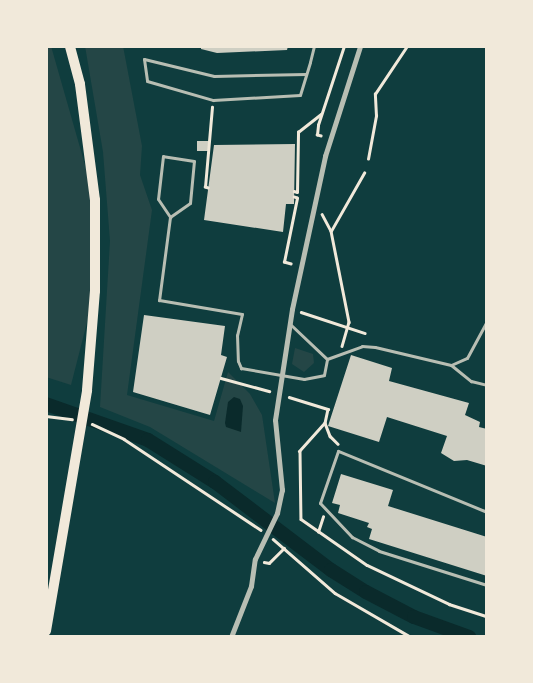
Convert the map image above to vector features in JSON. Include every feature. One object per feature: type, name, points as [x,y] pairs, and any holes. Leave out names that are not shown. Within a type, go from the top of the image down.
[{"type":"main road","points":[[46,631],[87,390],[95,290],[95,200],[80,84],[70,46]]},
{"type":"street","points":[[230,637],[251,586],[255,559],[277,513],[282,490],[275,427],[302,256],[330,139],[360,46]]},
{"type":"lane","points":[[306,74],[214,76],[144,60],[147,81],[213,100],[300,95],[306,74],[314,46]]},
{"type":"lane","points":[[170,217],[190,203],[194,161],[162,156],[158,199],[170,217],[159,300],[242,314],[237,335],[238,361],[241,368],[304,379],[324,375],[327,359]]},
{"type":"lane","points":[[451,365],[467,358],[487,321]]},
{"type":"lane","points":[[290,324],[327,359]]},
{"type":"lane","points":[[327,359],[362,346],[375,347],[451,365],[471,381],[487,385]]},
{"type":"lane","points":[[487,512],[338,451],[320,503],[352,537],[379,551],[487,585]]},
{"type":"path","points":[[330,139],[316,135],[344,46]]},
{"type":"path","points":[[368,159],[376,116],[375,94],[406,46]]},
{"type":"path","points":[[291,264],[284,262],[296,198],[298,132],[322,114]]},
{"type":"path","points":[[208,188],[205,187],[211,117]]},
{"type":"path","points":[[331,231],[364,173]]},
{"type":"path","points":[[321,213],[331,231],[348,327],[340,354]]},
{"type":"path","points":[[302,312],[365,333]]},
{"type":"path","points":[[221,378],[269,391]]},
{"type":"path","points":[[289,398],[328,409],[325,422],[330,436],[338,441],[338,451]]},
{"type":"path","points":[[46,416],[79,420]]},
{"type":"path","points":[[86,422],[124,439],[266,533],[335,593],[411,637]]},
{"type":"path","points":[[318,532],[325,508]]},
{"type":"path","points":[[255,559],[269,563],[284,548]]},
{"type":"shaded area","points":[[46,46],[51,46],[95,200],[95,291],[71,385],[46,377]]},
{"type":"shaded area","points":[[85,46],[123,46],[142,146],[140,175],[152,210],[127,395],[214,421],[228,372],[250,394],[262,415],[275,503],[150,427],[100,407],[110,241],[103,152]]},
{"type":"shaded area","points":[[295,348],[313,354],[314,363],[304,372],[292,364]]},
{"type":"shaded area","points":[[234,397],[240,399],[243,406],[241,432],[226,427],[225,423],[228,402]]},
{"type":"building","points":[[201,46],[288,46],[287,50],[217,53],[201,49]]},
{"type":"building","points":[[197,141],[208,141],[208,151],[197,151]]},
{"type":"building","points":[[295,144],[294,204],[286,204],[283,232],[204,220],[214,145]]},
{"type":"building","points":[[144,315],[225,326],[221,355],[227,357],[210,415],[133,392]]},
{"type":"building","points":[[351,355],[392,368],[389,381],[469,403],[465,415],[480,422],[479,427],[487,429],[487,466],[467,460],[454,461],[441,453],[447,436],[387,417],[379,442],[328,426]]},
{"type":"building","points":[[341,474],[393,490],[388,506],[487,537],[487,576],[369,539],[372,529],[367,527],[369,523],[338,513],[340,505],[332,503]]},
{"type":"waterway","points":[[46,404],[148,440],[215,482],[331,570],[366,592],[414,617],[469,637]]}]
